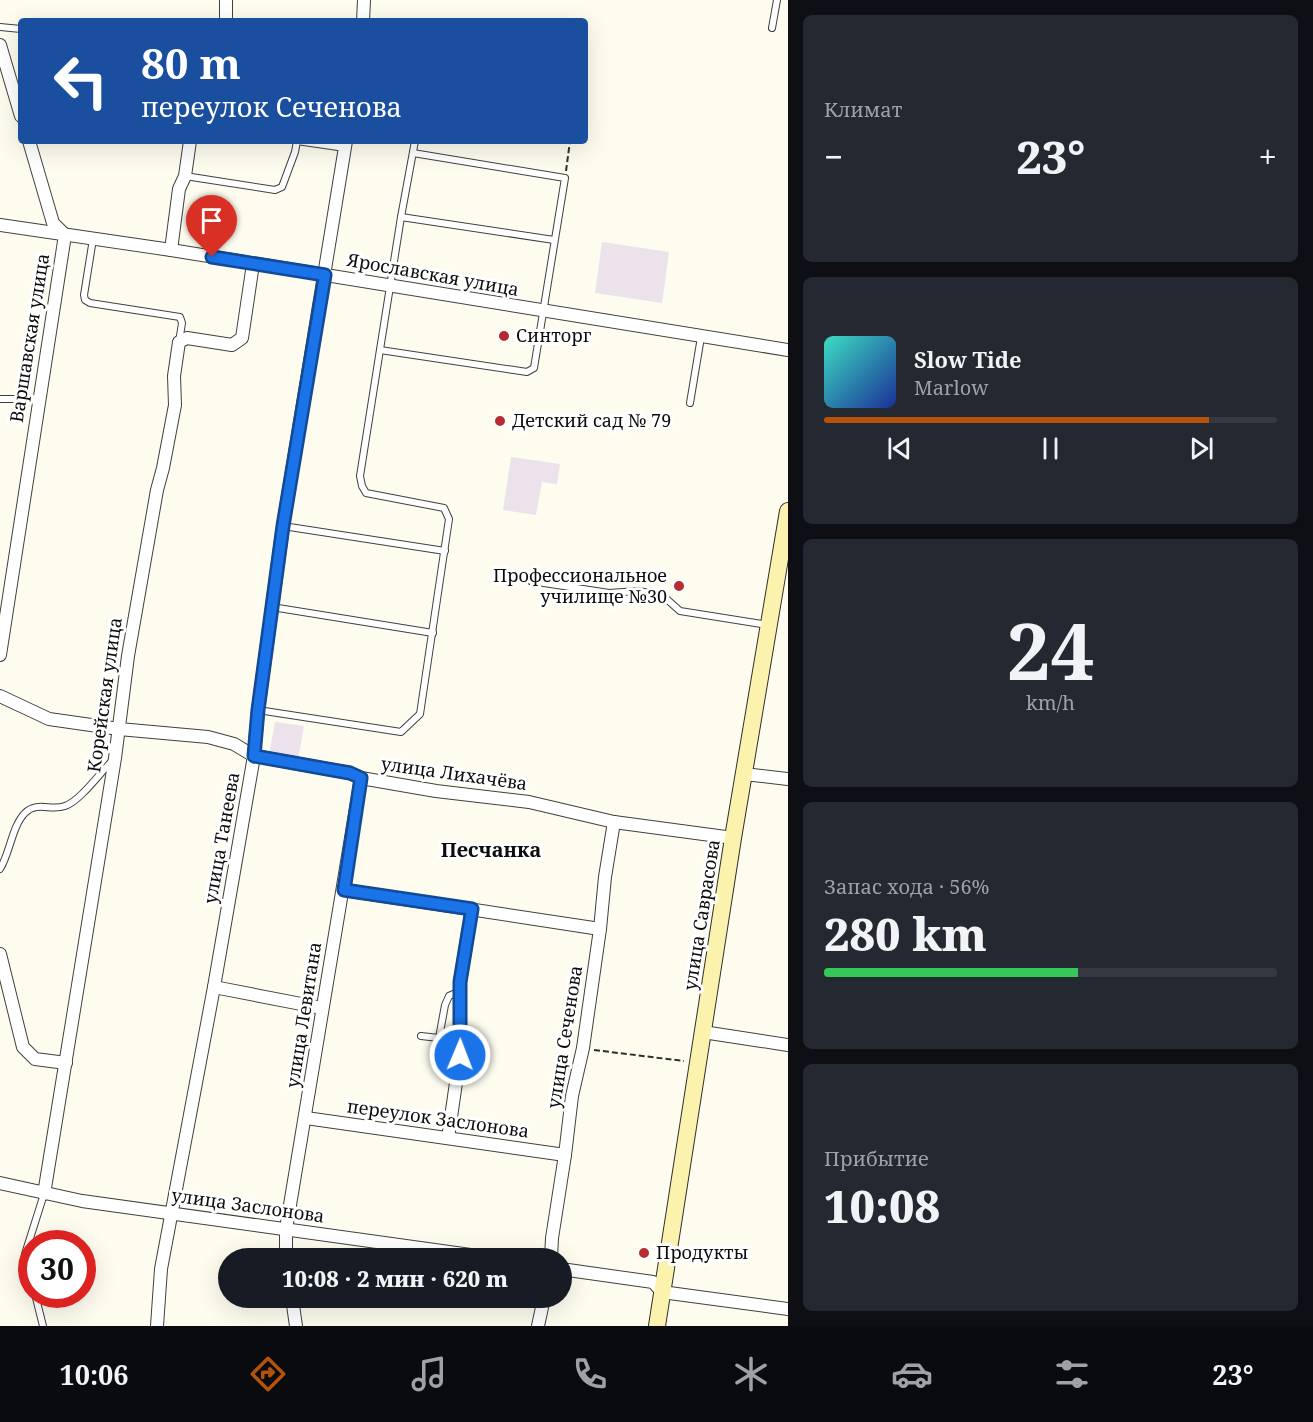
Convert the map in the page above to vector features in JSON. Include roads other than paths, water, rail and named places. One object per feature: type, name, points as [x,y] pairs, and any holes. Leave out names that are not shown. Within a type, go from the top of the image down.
[{"type":"street","points":[[226,0],[226,18]]},
{"type":"street","points":[[363,18],[364,0]]},
{"type":"street","points":[[0,45],[18,106]]},
{"type":"street","name":"Варшавская улица","points":[[0,655],[65,235],[53,223],[29,144]]},
{"type":"street","points":[[171,250],[179,189],[185,176],[190,144]]},
{"type":"street","name":"улица Танеева","points":[[158,1326],[161,1269],[214,987],[254,756],[283,526],[345,145]]},
{"type":"street","name":"Ярославская улица","points":[[0,225],[171,250],[788,350]]},
{"type":"street","points":[[179,342],[187,338],[232,345],[242,338],[253,264]]},
{"type":"street","name":"Корейская улица","points":[[44,1194],[115,758],[128,656],[144,560],[175,405],[174,376],[179,342]]},
{"type":"street","name":"улица Саврасова","points":[[657,1326],[733,838],[788,511]]},
{"type":"street","name":"улица Лихачёва","points":[[0,696],[49,719],[119,729],[208,737],[234,744],[254,756],[350,773],[361,778],[436,791],[529,802],[614,822],[733,838]]},
{"type":"street","points":[[744,774],[788,779]]},
{"type":"street","name":"улица Левитана","points":[[286,1248],[286,1229],[361,778]]},
{"type":"street","name":"улица Сеченова","points":[[552,1248],[572,1096],[583,1048],[614,822]]},
{"type":"street","points":[[344,890],[600,929]]},
{"type":"street","points":[[448,1138],[460,1055],[461,990],[472,909]]},
{"type":"street","points":[[0,954],[22,1047],[35,1059],[66,1063]]},
{"type":"street","points":[[214,987],[322,1008]]},
{"type":"street","points":[[703,1032],[788,1045]]},
{"type":"street","name":"переулок Заслонова","points":[[306,1118],[565,1155]]},
{"type":"street","name":"улица Заслонова","points":[[0,1183],[44,1194],[171,1214],[421,1248]]},
{"type":"street","points":[[572,1271],[652,1282],[662,1292],[788,1309]]},
{"type":"street","points":[[293,1308],[296,1326]]},
{"type":"street","points":[[538,1326],[542,1308]]},
{"type":"lane","points":[[772,28],[777,0]]},
{"type":"lane","points":[[0,27],[18,29]]},
{"type":"lane","points":[[185,176],[275,190],[282,187],[296,144]]},
{"type":"lane","points":[[258,710],[401,732],[420,714],[450,519],[444,508],[366,493],[360,476],[414,144]]},
{"type":"lane","points":[[380,350],[527,372],[534,368],[565,178],[413,153]]},
{"type":"lane","points":[[401,217],[554,240]]},
{"type":"lane","points":[[93,239],[85,300],[90,303],[180,317],[182,323],[179,342]]},
{"type":"lane","points":[[690,403],[701,337]]},
{"type":"lane","points":[[0,399],[39,399]]},
{"type":"lane","points":[[283,526],[445,551]]},
{"type":"lane","points":[[531,580],[609,593],[638,591],[662,595],[680,611],[769,625]]},
{"type":"lane","points":[[272,607],[433,633]]},
{"type":"lane","points":[[0,869],[20,819],[27,812],[34,806],[63,807],[73,802],[115,758]]},
{"type":"lane","points":[[421,1036],[439,1038],[445,1005],[449,996],[461,990]]},
{"type":"lane","points":[[33,1230],[44,1194]]},
{"type":"lane","points":[[38,1308],[43,1326]]},
{"type":"place","name":"Синторг","points":[[504,336]]},
{"type":"place","name":"Детский сад № 79","points":[[500,421]]},
{"type":"place","name":"Профессиональное училище №30","points":[[679,586]]},
{"type":"place","name":"Продукты","points":[[644,1253]]},
{"type":"district","name":"Песчанка","points":[[491,850]]}]
